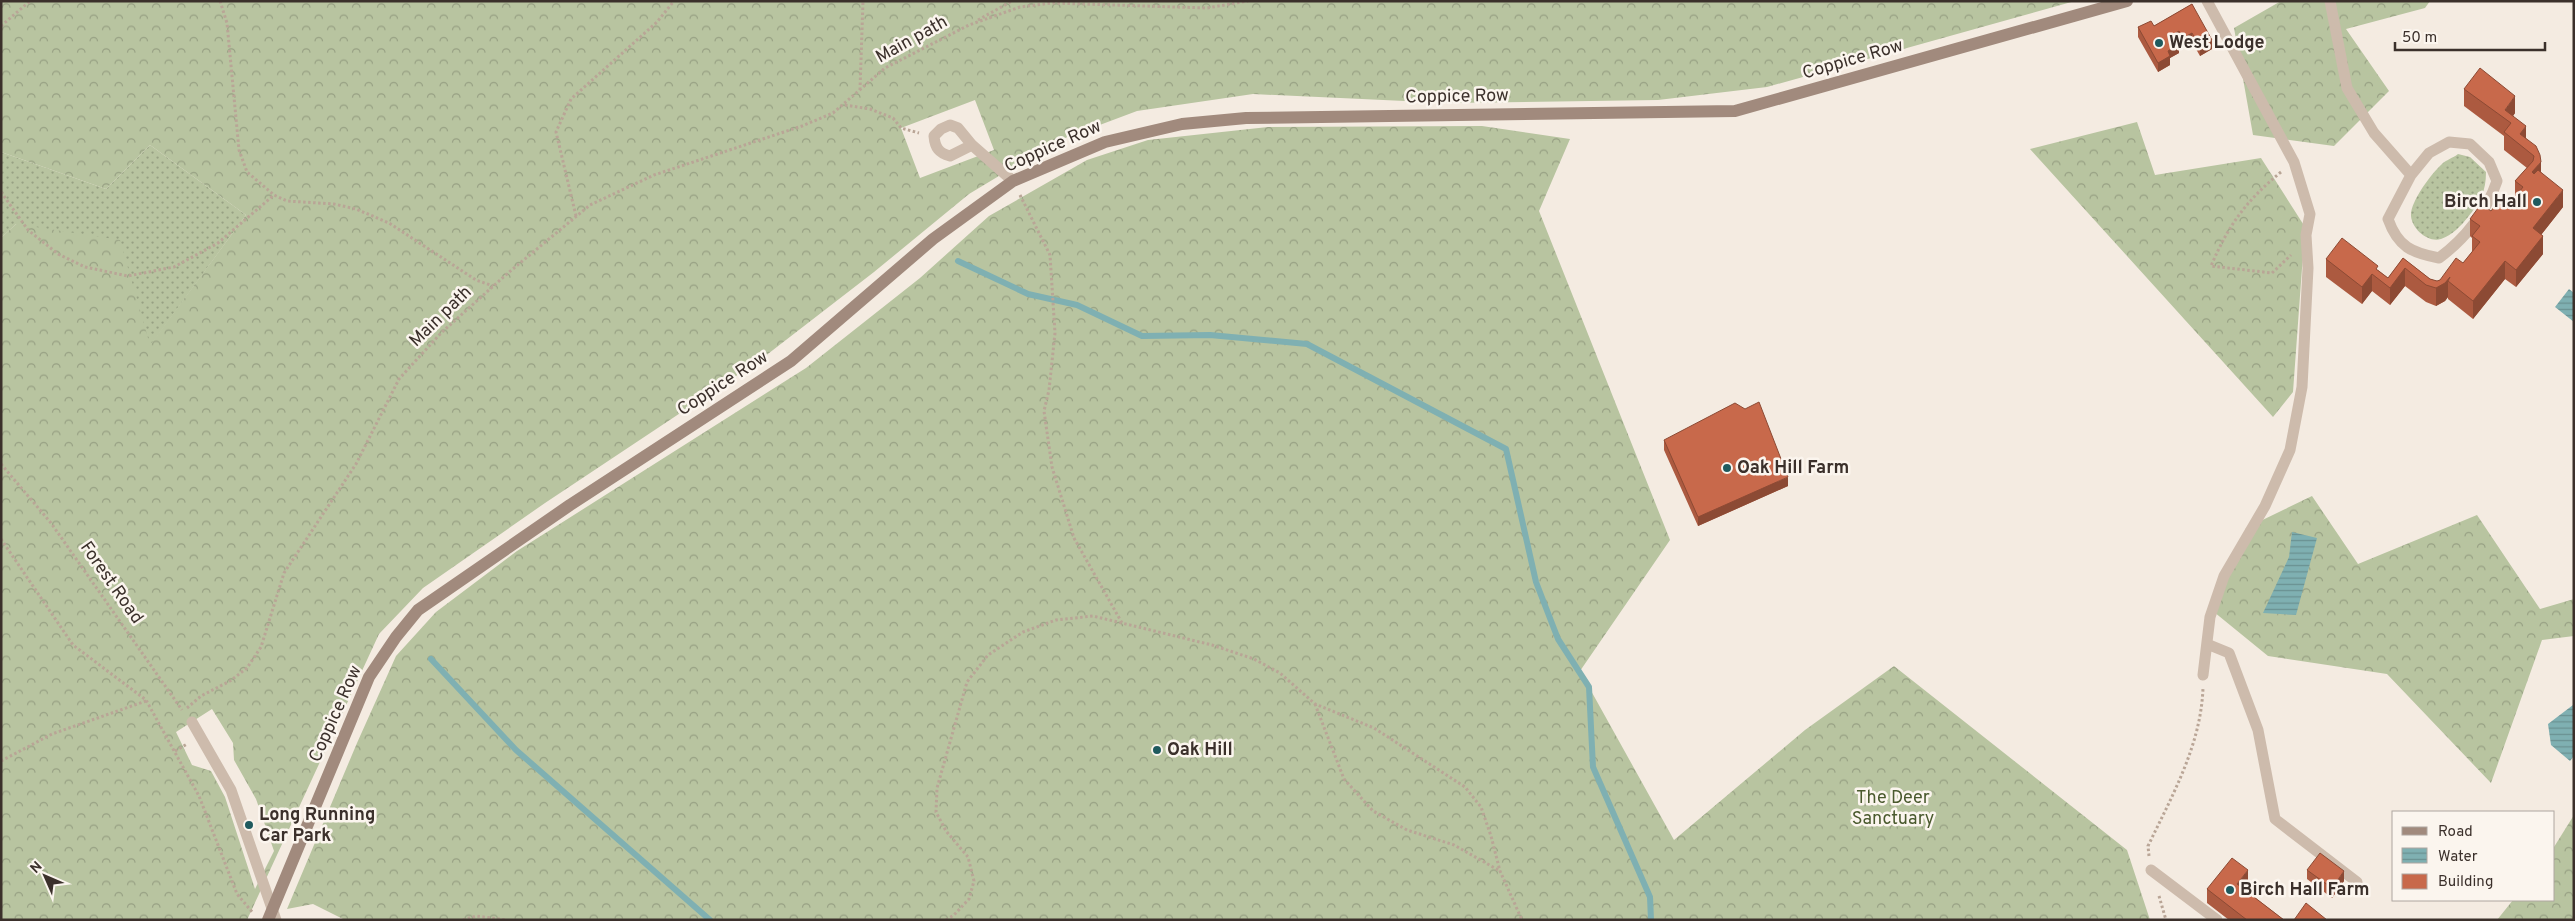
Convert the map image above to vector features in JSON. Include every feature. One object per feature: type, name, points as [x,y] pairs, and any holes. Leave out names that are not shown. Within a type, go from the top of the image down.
[{"type":"main road","name":"Coppice Row","points":[[272,916],[369,677],[396,637],[418,610],[570,505],[791,361],[933,239],[1013,181],[1106,142],[1182,124],[1246,118],[1735,111],[2127,1]]},
{"type":"lane","points":[[2203,675],[2210,616],[2224,576],[2265,506],[2290,450],[2302,387],[2308,268],[2306,235],[2310,214],[2294,162],[2206,1]]},
{"type":"lane","points":[[2330,1],[2347,88],[2374,133],[2411,175]]},
{"type":"lane","points":[[972,145],[950,156],[942,154],[935,147],[934,136],[941,129],[950,125],[958,128],[972,145],[1013,181]]},
{"type":"lane","points":[[2449,142],[2470,144],[2489,162],[2497,181],[2490,202],[2455,246],[2440,258],[2416,254],[2394,234],[2388,219],[2411,175],[2429,153],[2449,142]]},
{"type":"lane","points":[[2207,644],[2229,653],[2232,660],[2258,730],[2275,819],[2357,882]]},
{"type":"lane","points":[[192,722],[231,790],[272,916]]},
{"type":"lane","points":[[2151,870],[2217,920]]},
{"type":"path","points":[[1,26],[30,1]]},
{"type":"path","points":[[220,1],[227,23],[239,150],[247,172],[274,195],[287,201],[334,204],[356,209],[389,223],[476,280],[493,286]]},
{"type":"path","points":[[576,216],[556,132],[572,100],[657,22],[674,1]]},
{"type":"path","name":"Main path","points":[[860,90],[863,1]]},
{"type":"path","points":[[969,25],[1012,1]]},
{"type":"path","name":"Main path","points":[[183,711],[201,696],[230,681],[247,668],[261,647],[284,573],[356,464],[400,379],[441,333],[493,286],[590,205],[654,175],[802,126],[833,113],[845,105],[885,68],[969,25],[1020,7],[1052,3],[1207,8],[1248,1]]},
{"type":"path","points":[[845,105],[870,109],[893,118],[901,128],[934,136]]},
{"type":"path","points":[[2294,162],[2259,190],[2243,210],[2227,231],[2211,266],[2272,273],[2285,263],[2306,235]]},
{"type":"path","points":[[1013,181],[1050,255],[1055,333],[1049,390],[1044,411],[1052,467],[1074,538],[1122,623]]},
{"type":"path","points":[[1,192],[28,230],[58,254],[85,267],[128,276],[174,267],[218,243],[274,195]]},
{"type":"path","name":"Forest Road","points":[[1,464],[51,523],[192,722]]},
{"type":"path","points":[[1,539],[73,645],[146,700],[200,796],[237,894],[258,920]]},
{"type":"path","points":[[946,920],[954,915],[969,899],[974,880],[968,857],[946,831],[936,812],[938,788],[967,682],[988,655],[1023,632],[1056,620],[1093,616],[1212,644],[1254,659],[1280,673],[1315,704],[1374,728],[1465,787],[1480,807],[1492,836],[1500,871],[1522,920]]},
{"type":"path","points":[[2166,920],[2151,870],[2148,846],[2189,760],[2202,709],[2203,675]]},
{"type":"path","points":[[1,761],[52,734],[146,700]]},
{"type":"path","points":[[1315,704],[1344,779],[1373,812],[1406,830],[1454,845],[1500,871]]},
{"type":"path","points":[[463,920],[476,916],[507,920]]},
{"type":"green space","points":[[1,1],[2075,1],[1767,87],[1658,100],[1448,103],[1253,94],[1137,111],[1057,141],[969,194],[874,272],[760,360],[545,503],[423,588],[379,634],[247,920],[1,920],[1,238],[16,224],[120,240],[150,345],[246,215],[150,145],[106,189],[1,152]],"holes":[[[975,100],[994,150],[920,178],[901,128]],[[212,709],[233,743],[234,760],[256,799],[274,851],[255,889],[225,797],[211,771],[192,765],[176,732]]]},
{"type":"green space","points":[[2281,1],[2430,1],[2425,8],[2346,29],[2389,91],[2334,146],[2253,135],[2234,28]]},
{"type":"green space","points":[[2137,122],[2155,175],[2261,158],[2305,227],[2293,392],[2273,417],[2030,149]]},
{"type":"green space","name":"The Deer Sanctuary","points":[[1482,126],[1570,139],[1539,211],[1670,540],[1580,671],[1674,840],[1805,730],[1894,666],[2127,850],[2150,920],[345,920],[313,904],[287,909],[396,656],[436,612],[517,551],[806,368],[920,278],[989,216],[1087,160],[1148,140],[1268,127]]},
{"type":"green space","points":[[150,145],[246,215],[150,346],[16,224],[1,238],[1,152],[106,189]]},
{"type":"green space","points":[[2458,154],[2470,157],[2486,172],[2482,196],[2456,230],[2441,239],[2431,239],[2414,226],[2411,216],[2414,203],[2432,174]]},
{"type":"green space","points":[[2312,496],[2358,564],[2477,515],[2540,609],[2574,599],[2574,636],[2542,640],[2491,783],[2387,674],[2268,656],[2214,612],[2246,528]]},
{"type":"green space","points":[[2574,815],[2574,920],[2497,920],[2512,901],[2555,901],[2555,845]]},
{"type":"water","points":[[2569,289],[2574,293],[2574,322],[2555,307]]},
{"type":"water","points":[[2292,532],[2317,538],[2296,615],[2263,613],[2289,557]]},
{"type":"water","points":[[2573,705],[2574,756],[2570,761],[2551,745],[2548,724]]},
{"type":"building","name":"West Lodge","points":[[2192,4],[2212,40],[2200,47],[2192,33],[2183,38],[2179,31],[2174,34],[2179,44],[2168,51],[2170,56],[2158,63],[2138,27],[2151,21],[2154,26]]},
{"type":"building","points":[[2480,68],[2515,96],[2505,110],[2526,126],[2520,134],[2536,146],[2540,155],[2541,162],[2532,172],[2534,174],[2538,170],[2563,190],[2533,228],[2543,236],[2516,270],[2505,261],[2473,301],[2448,281],[2450,277],[2445,283],[2436,288],[2426,285],[2405,268],[2390,288],[2372,274],[2362,287],[2326,259],[2342,238],[2378,266],[2376,269],[2388,278],[2403,258],[2430,279],[2437,281],[2440,280],[2456,258],[2463,263],[2480,242],[2472,236],[2480,226],[2470,219],[2481,204],[2491,211],[2498,202],[2506,209],[2523,187],[2515,181],[2533,161],[2534,156],[2504,132],[2511,123],[2464,89]]},
{"type":"building","name":"Oak Hill Farm","points":[[1759,402],[1788,477],[1698,517],[1664,440],[1735,403],[1745,409]]},
{"type":"building","points":[[2320,853],[2344,871],[2332,888],[2307,870]]},
{"type":"building","points":[[2232,858],[2248,870],[2237,884],[2284,920],[2247,920],[2207,889]]},
{"type":"building","points":[[2306,903],[2327,920],[2294,920]]},
{"type":"waterway","points":[[958,261],[1028,294],[1077,305],[1142,336],[1210,335],[1307,344],[1506,449],[1536,582],[1558,639],[1589,687],[1593,767],[1650,897],[1651,920]]},
{"type":"waterway","points":[[431,659],[516,750],[710,920]]},
{"type":"place","name":"West Lodge","points":[[2159,43]]},
{"type":"place","name":"Birch Hall","points":[[2537,202]]},
{"type":"place","name":"Oak Hill Farm","points":[[1727,468]]},
{"type":"place","name":"Oak Hill","points":[[1157,750]]},
{"type":"place","name":"Long Running Car Park","points":[[249,825]]},
{"type":"place","name":"Birch Hall Farm","points":[[2230,890]]}]
